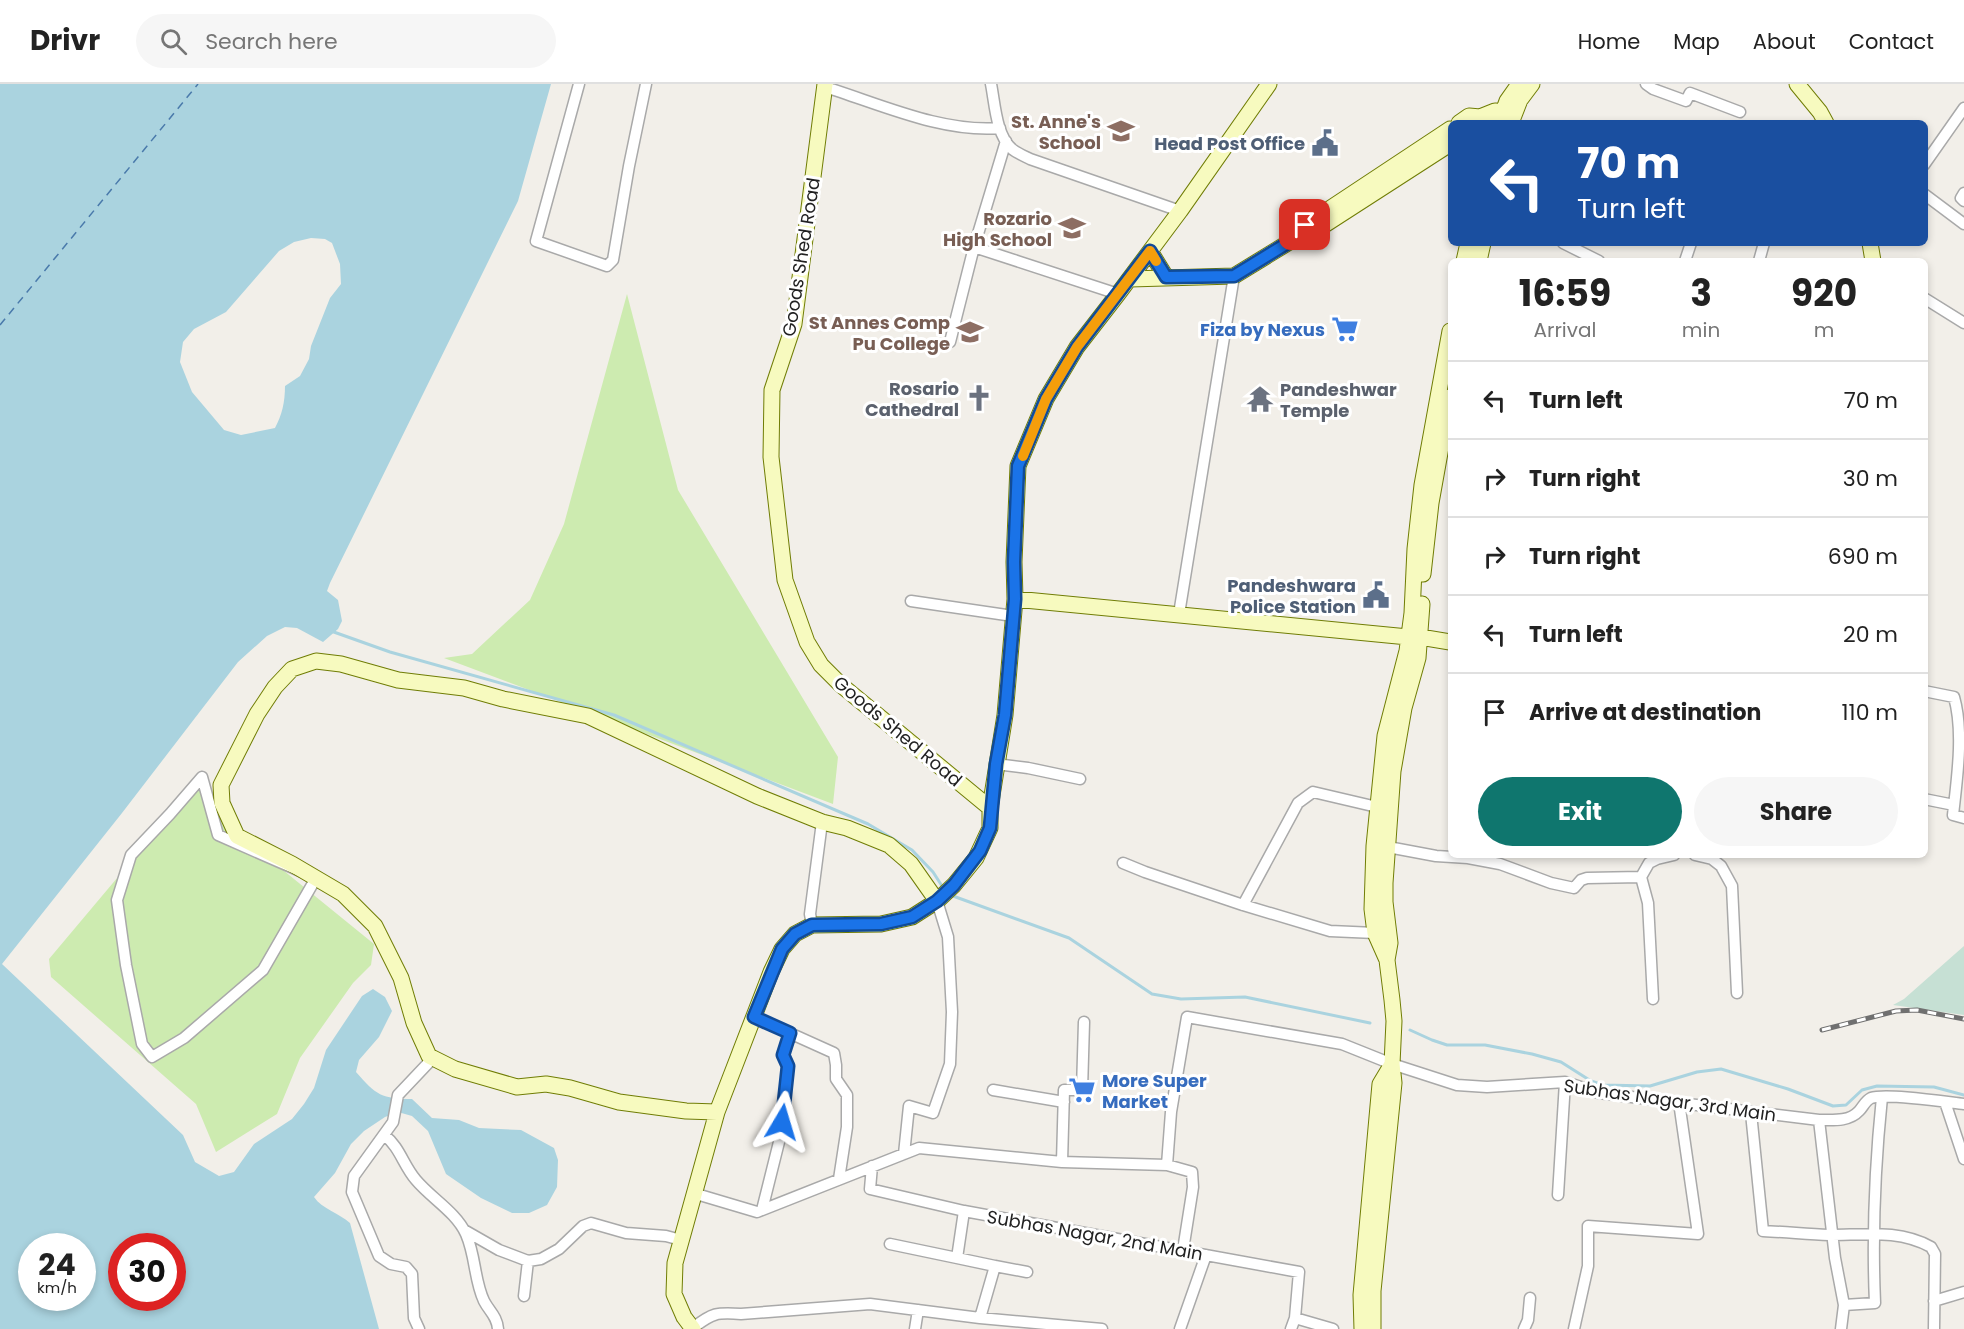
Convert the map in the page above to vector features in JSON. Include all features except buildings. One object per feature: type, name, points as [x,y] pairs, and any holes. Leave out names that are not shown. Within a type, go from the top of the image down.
[{"type":"street","points":[[579,84],[536,242],[607,266],[613,260],[628,166],[646,84]]},
{"type":"street","points":[[991,84],[1000,128],[1013,150],[1030,159],[1180,211]]},
{"type":"street","points":[[1102,1329],[976,1318],[870,1304],[741,1314],[726,1313],[709,1316],[693,1328],[681,1311],[675,1294],[675,1263],[717,1112],[782,949],[795,934],[812,925],[881,924],[912,917],[937,901],[954,885],[976,858],[990,828],[990,808],[1005,715],[1015,599],[1014,562],[1018,466],[1046,399],[1077,347],[1180,211],[1269,84]]},
{"type":"street","points":[[1509,114],[1514,89],[1519,84]]},
{"type":"street","points":[[1509,114],[1532,84]]},
{"type":"street","points":[[1646,84],[1653,89],[1686,101],[1690,93],[1740,112]]},
{"type":"street","points":[[1797,84],[1824,120]]},
{"type":"street","points":[[825,85],[949,125],[983,129],[1000,128]]},
{"type":"street","name":"Goods Shed Road","points":[[825,85],[794,324],[772,390],[771,457],[785,580],[807,642],[820,665],[990,808]]},
{"type":"street","points":[[1928,159],[1964,108]]},
{"type":"street","points":[[1463,120],[1469,116],[1479,120],[1495,111],[1509,114]]},
{"type":"street","points":[[1304,233],[1305,225],[1448,130]]},
{"type":"street","points":[[950,342],[974,248],[1006,141]]},
{"type":"street","points":[[1130,279],[1234,276],[1304,233],[1312,234],[1444,154]]},
{"type":"street","points":[[1964,193],[1960,198],[1964,201]]},
{"type":"street","points":[[1928,197],[1964,224]]},
{"type":"street","points":[[1569,246],[1593,258]]},
{"type":"street","points":[[974,248],[1118,294]]},
{"type":"street","points":[[1150,251],[1166,277]]},
{"type":"street","points":[[1179,614],[1234,276]]},
{"type":"street","points":[[1928,300],[1964,323]]},
{"type":"street","points":[[1418,578],[1422,485],[1448,342]]},
{"type":"street","points":[[1387,960],[1375,933],[1372,909],[1398,737],[1418,658],[1412,613],[1448,408]]},
{"type":"street","points":[[1015,599],[1448,642]]},
{"type":"street","points":[[911,601],[1013,616]]},
{"type":"street","points":[[1373,1329],[1372,1291],[1394,1083],[1392,1064],[1394,1021],[1387,960],[1390,943],[1377,807],[1385,736],[1407,651],[1414,637]]},
{"type":"street","points":[[237,836],[222,803],[221,785],[235,754],[275,687],[292,669],[316,662],[341,664],[398,680],[464,688],[503,699],[588,716],[757,796],[822,822],[848,828],[889,846],[911,864],[937,901],[948,937],[952,1012],[950,1064],[933,1113],[909,1106],[904,1154]]},
{"type":"street","points":[[1928,692],[1954,697],[1957,705],[1961,738],[1953,815],[1964,818]]},
{"type":"street","points":[[996,764],[1080,779]]},
{"type":"street","points":[[218,835],[202,777],[131,855],[117,900],[126,964],[142,1044],[152,1057],[184,1038],[263,970],[316,878]]},
{"type":"street","points":[[1243,905],[1298,803],[1313,792],[1377,807]]},
{"type":"street","points":[[1928,801],[1954,806]]},
{"type":"street","points":[[812,925],[810,914],[822,822]]},
{"type":"street","points":[[218,835],[237,836],[316,878],[343,894],[375,926],[401,978],[414,1023],[429,1056],[466,1072],[517,1087],[546,1084],[570,1088],[619,1102],[686,1111],[717,1112]]},
{"type":"street","points":[[218,835],[316,878]]},
{"type":"street","points":[[1381,847],[1448,856]]},
{"type":"street","points":[[1472,858],[1500,864],[1571,888],[1575,888],[1581,880],[1587,878],[1641,878]]},
{"type":"street","points":[[1653,999],[1648,903],[1641,878],[1649,863],[1657,858]]},
{"type":"street","points":[[1708,858],[1721,866],[1732,886],[1737,993]]},
{"type":"street","points":[[1124,863],[1243,905],[1330,931],[1375,933]]},
{"type":"street","points":[[754,1017],[834,1053],[836,1079],[848,1095],[847,1127],[839,1179]]},
{"type":"street","name":"Subhas Nagar, 3rd Main","points":[[1167,1164],[1171,1112],[1187,1017],[1342,1044],[1392,1064],[1457,1085],[1487,1087],[1565,1082],[1599,1093],[1819,1120],[1850,1118],[1858,1113],[1869,1099],[1882,1096]]},
{"type":"street","points":[[1062,1162],[1064,1090],[1082,1090],[1084,1022]]},
{"type":"street","points":[[762,1210],[781,1134],[788,1066],[783,1055],[790,1033]]},
{"type":"street","points":[[419,1329],[414,1318],[412,1274],[406,1267],[391,1264],[379,1256],[352,1192],[354,1176],[393,1122],[398,1095],[433,1058]]},
{"type":"street","points":[[1362,1329],[1361,1295],[1380,1084],[1392,1064]]},
{"type":"street","points":[[1558,1195],[1565,1082]]},
{"type":"street","points":[[993,1090],[1064,1102]]},
{"type":"street","points":[[1844,1305],[1875,1303],[1873,1251],[1876,1157],[1882,1096],[1964,1104]]},
{"type":"street","points":[[1574,1329],[1588,1266],[1588,1226],[1698,1234],[1679,1102]]},
{"type":"street","points":[[1945,1102],[1964,1160]]},
{"type":"street","points":[[1751,1113],[1763,1231],[1832,1235],[1875,1233],[1918,1241],[1932,1247],[1935,1254],[1934,1329]]},
{"type":"street","points":[[1819,1120],[1832,1235],[1844,1305],[1841,1329]]},
{"type":"street","points":[[384,1135],[401,1152],[416,1180],[464,1230],[474,1253],[477,1279],[484,1301],[494,1314],[498,1329]]},
{"type":"street","points":[[693,1193],[757,1212],[919,1148],[1062,1162],[1167,1164],[1192,1172],[1193,1187],[1183,1250]]},
{"type":"street","name":"Subhas Nagar, 2nd Main","points":[[872,1166],[870,1189],[964,1211],[1299,1272],[1295,1318]]},
{"type":"street","points":[[957,1258],[964,1211]]},
{"type":"street","points":[[464,1230],[499,1250],[528,1261],[541,1259],[559,1249],[583,1226],[591,1223],[626,1233],[666,1236],[681,1240]]},
{"type":"street","points":[[890,1244],[1027,1272]]},
{"type":"street","points":[[1180,1329],[1206,1255]]},
{"type":"street","points":[[524,1296],[528,1261]]},
{"type":"street","points":[[970,1329],[995,1266]]},
{"type":"street","points":[[1934,1301],[1964,1292]]},
{"type":"street","points":[[1524,1329],[1528,1320],[1530,1298]]},
{"type":"street","points":[[915,1329],[918,1310]]},
{"type":"street","points":[[1291,1329],[1295,1318],[1333,1329]]},
{"type":"green space","points":[[627,294],[678,490],[838,757],[833,804],[444,658],[472,654],[530,600],[564,524]]},
{"type":"green space","points":[[202,777],[216,804],[252,845],[374,944],[371,965],[353,983],[300,1058],[277,1114],[216,1152],[196,1104],[51,977],[49,959]]},
{"type":"green space","points":[[1964,946],[1964,1015],[1893,1005],[1904,999]]},
{"type":"water","points":[[0,84],[551,84],[518,201],[330,583],[327,591],[338,600],[342,621],[338,629],[323,642],[297,628],[285,627],[267,636],[238,662],[2,964],[183,1135],[195,1162],[219,1176],[234,1172],[254,1144],[292,1119],[314,1088],[326,1050],[362,996],[373,989],[385,997],[392,1011],[379,1037],[359,1060],[356,1072],[375,1091],[386,1097],[412,1099],[432,1118],[459,1120],[479,1128],[521,1130],[554,1148],[558,1160],[557,1187],[547,1205],[529,1213],[512,1213],[481,1198],[446,1174],[428,1131],[412,1116],[398,1112],[385,1117],[364,1131],[351,1144],[335,1173],[314,1197],[321,1205],[350,1223],[379,1329],[0,1329]],"holes":[[[311,238],[325,239],[332,243],[340,264],[341,284],[330,298],[311,346],[309,359],[300,376],[285,386],[283,408],[275,428],[241,435],[224,430],[192,392],[180,362],[183,342],[194,329],[226,312],[279,251],[294,242]]]},
{"type":"waterway","points":[[331,631],[390,652],[614,715],[868,824],[912,850],[933,872],[942,886]]},
{"type":"waterway","points":[[953,896],[1069,938],[1152,994],[1181,999],[1245,997],[1370,1023]]},
{"type":"waterway","points":[[1410,1030],[1447,1045],[1485,1045],[1561,1062],[1591,1081],[1603,1085],[1650,1086],[1697,1072],[1721,1069],[1788,1089],[1833,1106],[1846,1105],[1862,1090],[1877,1086],[1934,1087],[1964,1095]]},
{"type":"ferry route","points":[[0,325],[198,84]]},
{"type":"railway","points":[[1822,1030],[1896,1011],[1917,1010],[1964,1019]]},
{"type":"slow traffic","points":[[1023,456],[1046,399],[1077,347],[1150,251],[1156,261]]},
{"type":"place","name":"St. Anne's School","points":[[1121,131]]},
{"type":"place","name":"Head Post Office","points":[[1325,143]]},
{"type":"place","name":"Rozario High School","points":[[1072,228]]},
{"type":"place","name":"Fiza by Nexus","points":[[1345,329]]},
{"type":"place","name":"St Annes Comp Pu College","points":[[970,332]]},
{"type":"place","name":"Rosario Cathedral","points":[[979,398]]},
{"type":"place","name":"Pandeshwar Temple","points":[[1260,399]]},
{"type":"place","name":"Pandeshwara Police Station","points":[[1376,595]]},
{"type":"place","name":"More Super Market","points":[[1082,1090]]},
{"type":"route","points":[[782,1122],[788,1075],[788,1066],[783,1055],[790,1033],[754,1017],[782,949],[795,934],[812,925],[881,924],[912,917],[937,901],[954,885],[976,858],[990,828],[990,808],[1005,715],[1015,599],[1014,562],[1018,466],[1046,399],[1077,347],[1150,251],[1166,277],[1234,276],[1304,233],[1305,225]]}]
